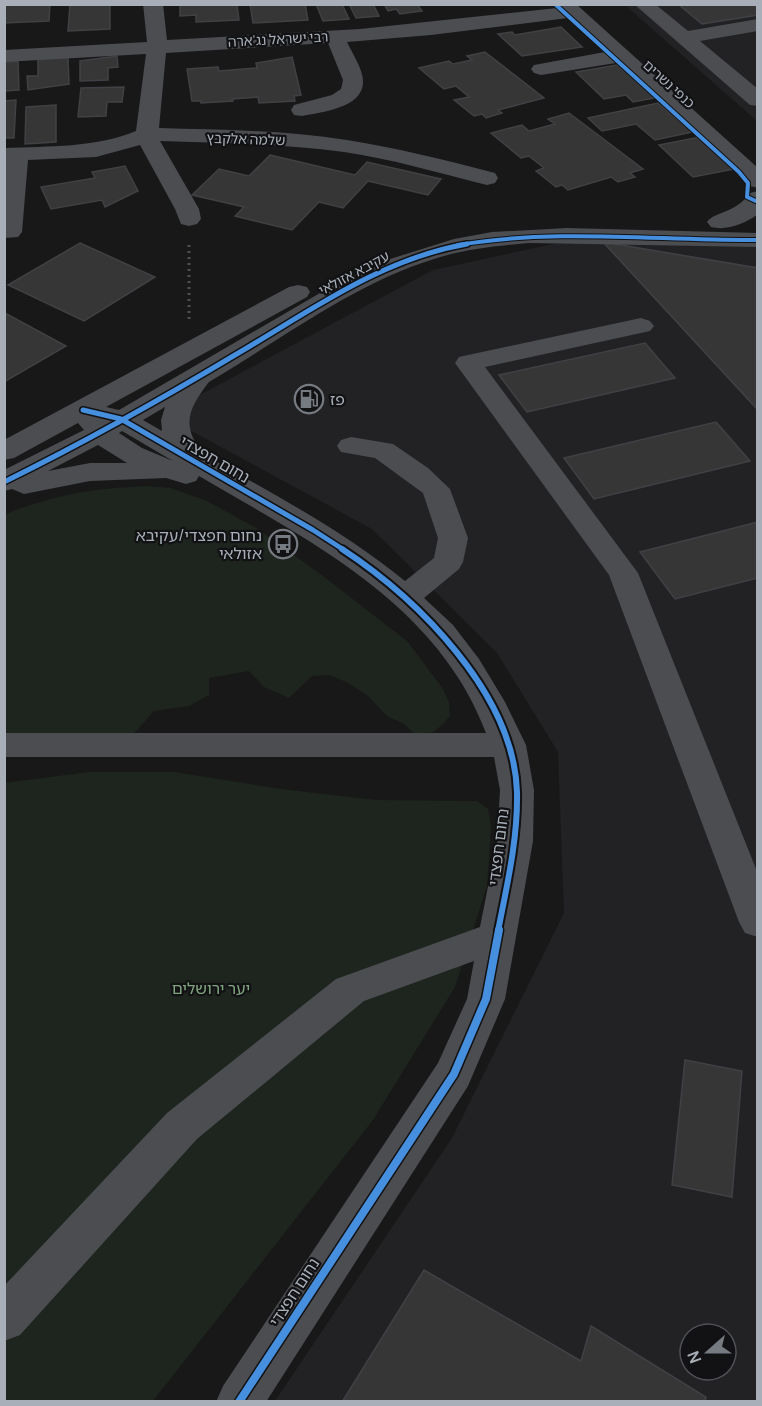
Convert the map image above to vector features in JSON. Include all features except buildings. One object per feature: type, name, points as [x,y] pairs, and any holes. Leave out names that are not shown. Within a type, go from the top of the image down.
[{"type":"street","points":[[153,4],[157,45],[147,134],[152,149],[187,209],[189,219]]},
{"type":"street","points":[[643,4],[758,100]]},
{"type":"street","name":"רבי ישראל נג'ארה","points":[[4,56],[448,28],[564,8]]},
{"type":"street","name":"כנפי נשרים","points":[[564,8],[620,56],[757,182]]},
{"type":"street","points":[[683,38],[758,25]]},
{"type":"street","points":[[302,110],[340,100],[351,91],[353,80],[335,36]]},
{"type":"street","points":[[701,54],[758,44]]},
{"type":"street","points":[[542,69],[620,56]]},
{"type":"street","name":"שלמה אלקבץ","points":[[11,155],[110,148],[147,134],[272,138],[345,146],[410,158],[487,178]]},
{"type":"street","points":[[10,232],[11,155]]},
{"type":"street","points":[[742,237],[740,216],[752,207],[758,198]]},
{"type":"street","name":"עקיבא אזולאי","points":[[4,482],[346,267],[404,242],[485,223],[541,218],[742,237],[758,220]]},
{"type":"street","points":[[641,326],[468,363],[623,573],[758,921]]},
{"type":"street","points":[[4,489],[90,472],[184,466],[174,420],[195,363]]},
{"type":"street","name":"עקיבא אזולאי","points":[[4,452],[101,420],[195,363]]},
{"type":"street","name":"נחום חפצדי","points":[[101,420],[143,459],[184,466],[243,490],[313,530],[369,567],[405,597],[442,633],[468,667],[489,702],[509,745],[517,790],[515,841],[486,999],[454,1074],[238,1401]]},
{"type":"street","points":[[351,446],[383,450],[409,468],[436,489],[445,512],[453,538],[448,562],[405,597]]},
{"type":"street","points":[[4,745],[509,745]]},
{"type":"street","points":[[4,1319],[182,1126],[350,990],[497,937]]},
{"type":"path","points":[[189,219],[195,363]]},
{"type":"shaded area","points":[[625,5],[757,5],[757,121]]},
{"type":"shaded area","points":[[757,236],[757,1401],[275,1401],[452,1138],[564,913],[558,752],[497,653],[372,529],[162,415],[433,270],[553,244]]},
{"type":"green space","points":[[146,486],[170,488],[205,500],[258,529],[323,576],[407,641],[443,689],[449,702],[450,716],[436,730],[417,736],[404,724],[387,716],[367,695],[330,675],[312,676],[289,698],[264,687],[249,671],[209,678],[209,695],[189,706],[154,711],[129,739],[5,735],[4,515],[39,502],[74,494]]},
{"type":"green space","name":"יער ירושלים","points":[[89,772],[174,772],[281,789],[376,800],[477,801],[488,809],[491,827],[487,886],[455,987],[373,1120],[153,1401],[5,1401],[4,783]]},
{"type":"cycle path","points":[[555,4],[739,172],[748,183],[747,197],[758,202]]},
{"type":"cycle path","points":[[4,482],[150,404],[367,277],[424,254],[454,246],[529,236],[758,240]]},
{"type":"cycle path","points":[[83,410],[121,419],[313,530],[369,567],[405,597],[442,633],[468,667],[489,702],[509,745],[517,790],[515,841],[486,999],[454,1074],[239,1402]]},
{"type":"place","name":"פז","points":[[309,399]]},
{"type":"place","name":"נחום חפצדי/עקיבא אזולאי","points":[[283,544]]}]
